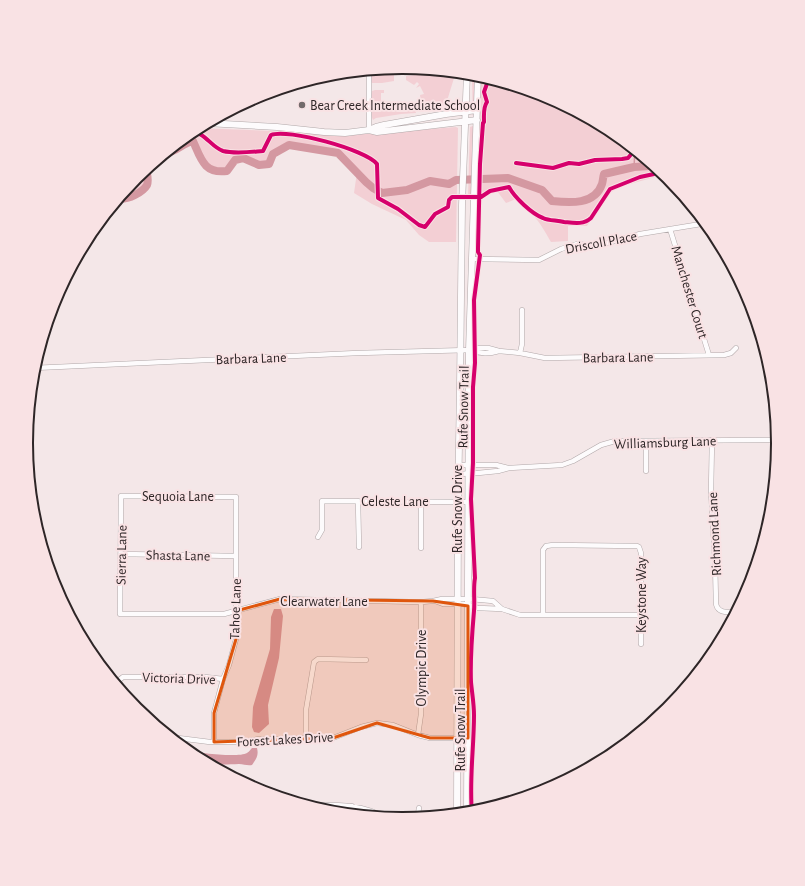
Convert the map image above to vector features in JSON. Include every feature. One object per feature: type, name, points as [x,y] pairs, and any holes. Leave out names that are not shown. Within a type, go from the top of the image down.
[{"type":"main road","name":"Rufe Snow Drive","points":[[467,80],[462,205],[458,502],[468,738],[467,806]]},
{"type":"main road","name":"Rufe Snow Drive","points":[[458,808],[457,738],[468,502],[469,350],[478,82]]},
{"type":"main road","points":[[217,124],[345,133],[369,130],[384,125],[446,114],[477,110]]},
{"type":"main road","points":[[369,130],[377,132],[476,120]]},
{"type":"street","points":[[368,75],[369,130]]},
{"type":"street","name":"Driscoll Place","points":[[472,259],[540,260],[556,251],[577,244],[596,246],[640,234],[700,224]]},
{"type":"street","name":"Manchester Court","points":[[670,229],[709,355]]},
{"type":"street","points":[[520,353],[522,344],[522,310]]},
{"type":"street","name":"Barbara Lane","points":[[41,368],[460,351],[474,348],[488,348],[545,358],[724,355],[731,353],[736,348]]},
{"type":"street","name":"Richmond Lane","points":[[712,440],[711,492],[716,604],[717,608],[722,611],[731,612]]},
{"type":"street","name":"Williamsburg Lane","points":[[458,474],[498,471],[509,468],[562,465],[601,445],[615,441],[772,440]]},
{"type":"street","points":[[646,441],[646,471]]},
{"type":"street","name":"Williamsburg Lane","points":[[459,465],[496,465],[509,468]]},
{"type":"street","name":"Sequoia Lane","points":[[121,496],[236,497]]},
{"type":"street","name":"Sierra Lane","points":[[120,614],[121,496]]},
{"type":"street","name":"Tahoe Lane","points":[[214,742],[214,713],[236,639],[236,497]]},
{"type":"street","name":"Celeste Lane","points":[[318,537],[322,530],[322,501],[468,502]]},
{"type":"street","points":[[358,501],[359,548]]},
{"type":"street","points":[[421,501],[421,548]]},
{"type":"street","name":"Keystone Way","points":[[542,615],[542,554],[544,548],[553,545],[634,545],[639,547],[641,553],[641,644]]},
{"type":"street","name":"Shasta Lane","points":[[121,554],[236,556]]},
{"type":"street","name":"Clearwater Lane","points":[[120,614],[224,614],[280,599],[421,602],[433,601],[442,598],[463,601]]},
{"type":"street","points":[[463,601],[478,608],[502,609],[516,614],[641,615]]},
{"type":"street","points":[[463,601],[494,601],[502,609]]},
{"type":"street","name":"Olympic Drive","points":[[418,735],[421,714],[421,602]]},
{"type":"street","points":[[306,738],[306,710],[314,662],[318,659],[366,660]]},
{"type":"street","name":"Victoria Drive","points":[[119,680],[123,677],[205,677],[223,680]]},
{"type":"street","name":"Forest Lakes Drive","points":[[181,738],[214,742],[242,742],[259,739],[333,738],[361,727],[377,723],[393,725],[418,735],[438,739],[468,738]]},
{"type":"street","points":[[334,806],[352,806],[375,812]]},
{"type":"street","points":[[418,812],[419,808]]},
{"type":"highlighted area","points":[[280,599],[433,601],[468,606],[468,738],[430,738],[377,723],[333,738],[214,742],[214,713],[236,639],[236,611]]},
{"type":"shaded area","points":[[394,74],[394,81],[382,83],[371,82],[370,75]]},
{"type":"shaded area","points":[[427,74],[454,78],[447,101],[443,106],[426,110],[422,109],[420,95],[424,94],[420,86],[416,88],[419,84],[417,82],[414,85],[406,80],[406,76]]},
{"type":"shaded area","points":[[472,81],[521,93],[566,112],[608,136],[646,165],[658,176],[619,187],[607,195],[587,226],[568,226],[568,241],[551,242],[528,209],[516,199],[506,203],[497,191],[468,198],[470,127],[473,126]]},
{"type":"shaded area","points":[[384,90],[384,93],[381,93],[381,109],[415,106],[416,113],[376,118],[373,120],[371,115],[371,94],[372,91]]},
{"type":"shaded area","points":[[209,128],[298,132],[339,136],[458,128],[456,242],[429,242],[419,235],[406,220],[372,204],[354,193],[357,172],[338,153],[289,145],[273,154],[269,164],[259,165],[243,158],[235,161],[227,171],[219,171],[208,168],[204,164],[193,141],[188,143]]},
{"type":"shaded area","points":[[147,176],[148,182],[144,189],[126,198]]},
{"type":"shaded area","points":[[274,609],[281,609],[283,616],[279,658],[268,705],[269,724],[259,733],[254,732],[252,727],[253,707],[270,649],[271,617]]},
{"type":"shaded area","points":[[252,748],[257,748],[257,757],[252,765],[220,764],[201,752],[235,755],[247,753]]},
{"type":"waterway","points":[[186,144],[193,141],[204,164],[208,168],[219,171],[227,171],[235,160],[243,158],[259,165],[269,164],[273,154],[289,145],[338,153],[366,182],[382,193],[407,190],[430,181],[449,184],[456,180],[508,178],[542,190],[552,201],[566,202],[581,201],[594,196],[599,191],[604,174],[634,167],[647,166]]},
{"type":"waterway","points":[[634,167],[635,156]]},
{"type":"waterway","points":[[126,198],[145,188],[148,181],[148,176]]},
{"type":"cycle path","name":"Rufe Snow Trail","points":[[472,806],[474,715],[471,664],[475,578],[471,499],[473,463],[473,387],[475,363],[474,300],[480,255],[478,252],[480,164],[484,111],[487,102],[484,92],[487,84]]},
{"type":"cycle path","points":[[200,134],[219,149],[228,152],[263,151],[271,135],[280,134],[309,137],[358,153],[370,158],[377,164],[378,198],[398,209],[419,225],[425,227],[435,214],[448,207],[449,200],[452,197],[481,197],[490,191],[509,187],[524,205],[545,219],[582,223],[591,218],[610,189],[640,177],[655,173]]},
{"type":"cycle path","points":[[516,163],[553,168],[569,163],[579,164],[595,160],[628,158],[632,154]]},
{"type":"place","name":"Bear Creek Intermediate School","points":[[302,105]]}]
